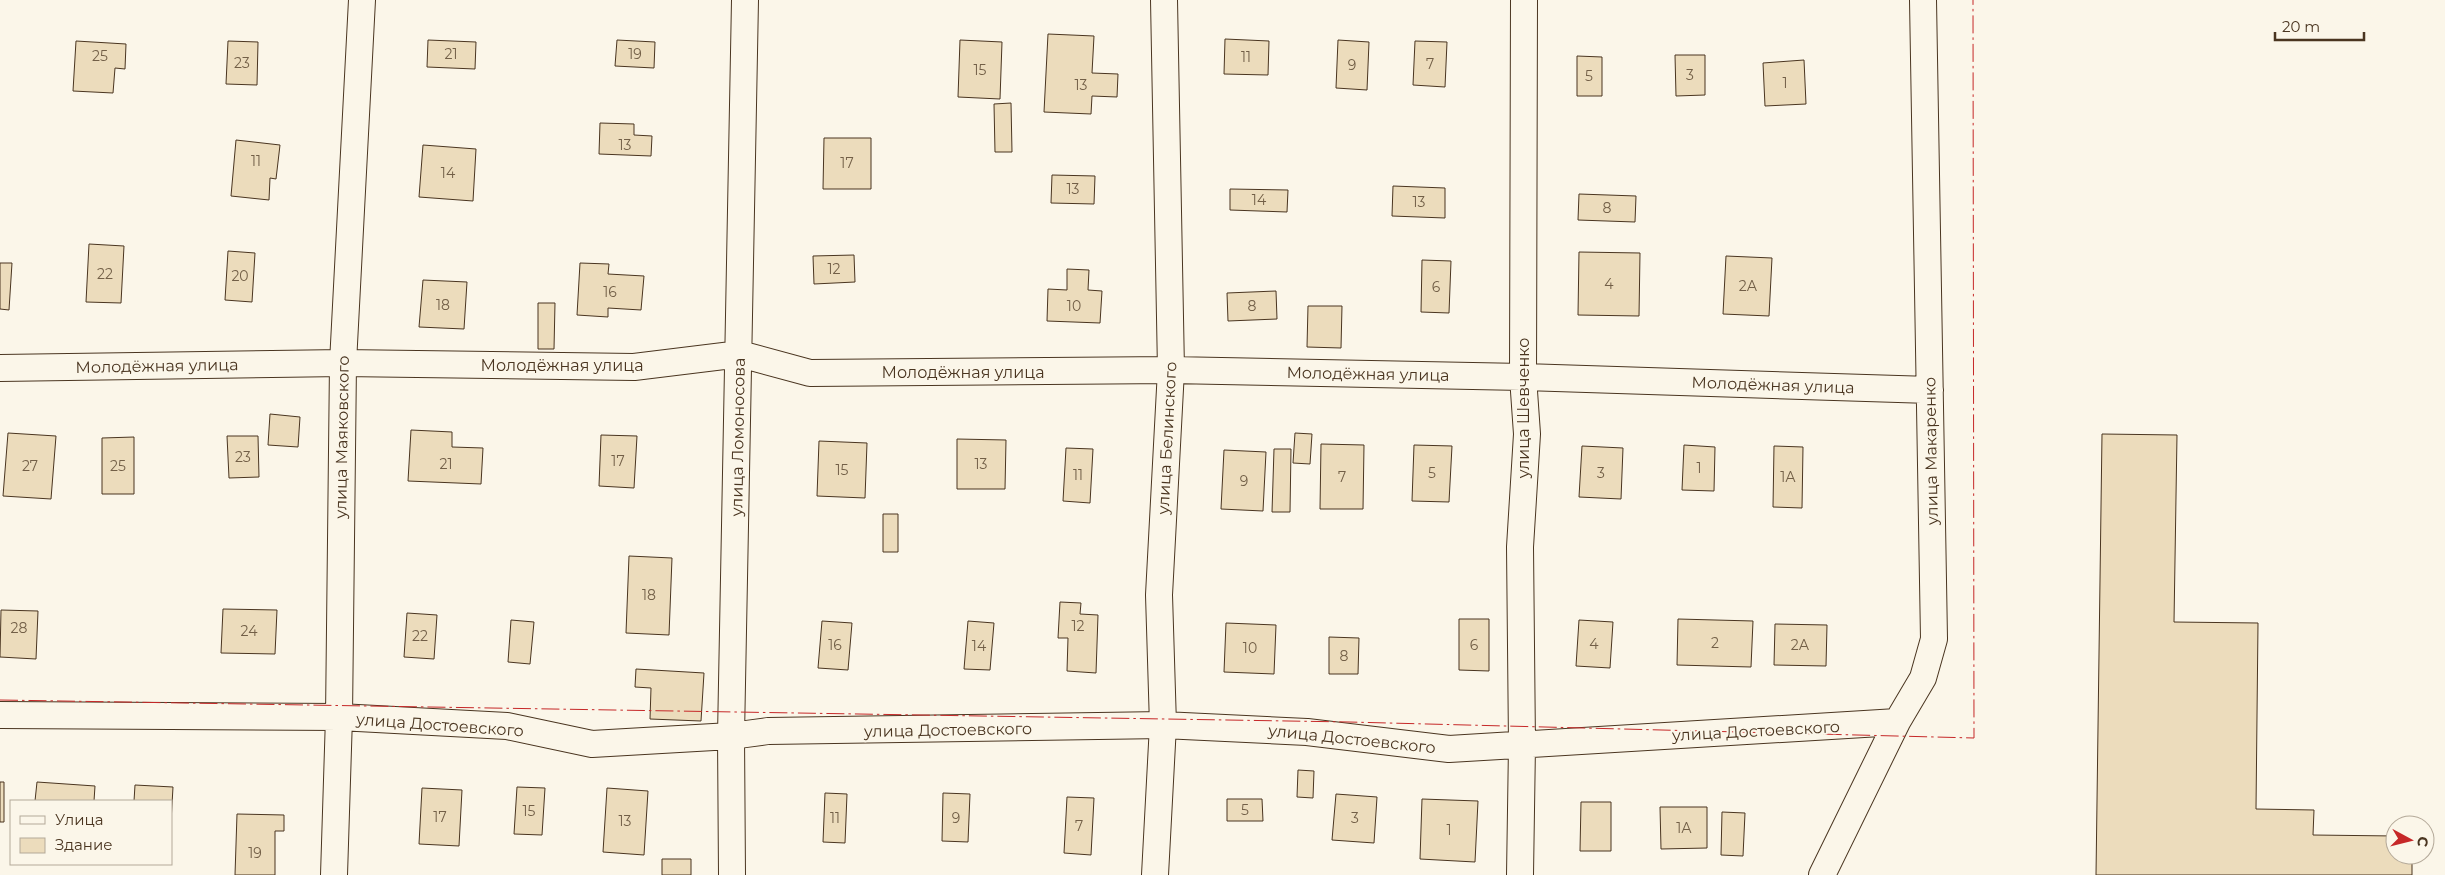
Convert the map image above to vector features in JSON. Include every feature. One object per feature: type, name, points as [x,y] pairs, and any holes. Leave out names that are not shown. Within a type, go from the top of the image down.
[{"type":"street","name":"улица Маяковского","points":[[334,875],[339,717],[343,363],[362,0]]},
{"type":"street","name":"улица Ломоносова","points":[[732,875],[731,736],[740,354],[745,0]]},
{"type":"street","name":"улица Белинского","points":[[1155,875],[1163,725],[1159,595],[1171,370],[1164,0]]},
{"type":"street","name":"улица Шевченко","points":[[1520,875],[1522,745],[1520,547],[1526,434],[1523,377],[1524,0]]},
{"type":"street","name":"улица Макаренко","points":[[1822,875],[1897,722],[1923,678],[1934,639],[1923,0]]},
{"type":"street","name":"Молодёжная улица","points":[[0,368],[343,363],[634,367],[740,354],[810,373],[1171,370],[1523,377],[1930,390]]},
{"type":"street","name":"улица Достоевского","points":[[0,715],[339,717],[507,726],[592,744],[731,736],[768,731],[1163,725],[1307,732],[1449,750],[1897,722]]},
{"type":"building","points":[[1048,34],[1094,36],[1092,73],[1118,74],[1117,97],[1092,96],[1091,114],[1044,112]]},
{"type":"building","points":[[1225,39],[1269,41],[1268,75],[1224,74]]},
{"type":"building","points":[[428,40],[476,42],[475,69],[427,67]]},
{"type":"building","points":[[617,40],[655,42],[654,68],[615,66]]},
{"type":"building","points":[[960,40],[1002,42],[1000,99],[958,97]]},
{"type":"building","points":[[1338,40],[1369,42],[1367,90],[1336,88]]},
{"type":"building","points":[[76,41],[126,44],[125,69],[115,68],[113,93],[73,91]]},
{"type":"building","points":[[228,41],[258,42],[257,85],[226,84]]},
{"type":"building","points":[[1415,41],[1447,42],[1445,87],[1413,85]]},
{"type":"building","points":[[1675,55],[1705,55],[1705,95],[1676,96]]},
{"type":"building","points":[[1577,56],[1602,57],[1602,96],[1577,96]]},
{"type":"building","points":[[1804,60],[1806,104],[1765,106],[1763,63]]},
{"type":"building","points":[[1011,103],[1012,152],[995,152],[994,104]]},
{"type":"building","points":[[600,123],[634,124],[634,135],[652,136],[651,156],[599,154]]},
{"type":"building","points":[[824,138],[871,138],[871,189],[823,189]]},
{"type":"building","points":[[236,140],[280,145],[276,179],[270,178],[269,200],[231,196]]},
{"type":"building","points":[[423,145],[476,149],[473,201],[419,197]]},
{"type":"building","points":[[1052,175],[1095,176],[1094,204],[1051,203]]},
{"type":"building","points":[[1393,186],[1445,188],[1445,218],[1392,216]]},
{"type":"building","points":[[1230,189],[1288,190],[1287,212],[1230,210]]},
{"type":"building","points":[[1579,194],[1636,196],[1635,222],[1578,220]]},
{"type":"building","points":[[89,244],[124,246],[121,303],[86,302]]},
{"type":"building","points":[[228,251],[255,253],[252,302],[225,300]]},
{"type":"building","points":[[1579,252],[1640,253],[1639,316],[1578,315]]},
{"type":"building","points":[[854,255],[855,282],[814,284],[813,256]]},
{"type":"building","points":[[1726,256],[1772,258],[1769,316],[1723,314]]},
{"type":"building","points":[[1422,260],[1451,261],[1449,313],[1421,312]]},
{"type":"building","points":[[0,263],[12,263],[9,310],[0,309]]},
{"type":"building","points":[[580,263],[609,264],[608,274],[644,276],[641,310],[608,308],[608,317],[577,315]]},
{"type":"building","points":[[1067,269],[1089,270],[1088,290],[1102,291],[1100,323],[1047,321],[1048,289],[1067,290]]},
{"type":"building","points":[[423,280],[467,282],[464,329],[419,327]]},
{"type":"building","points":[[1276,291],[1277,319],[1228,321],[1227,293]]},
{"type":"building","points":[[538,303],[555,303],[554,349],[538,349]]},
{"type":"building","points":[[1308,306],[1342,306],[1341,348],[1307,347]]},
{"type":"building","points":[[270,414],[300,417],[298,447],[268,445]]},
{"type":"building","points":[[411,430],[452,432],[452,447],[483,448],[481,484],[408,481]]},
{"type":"building","points":[[8,433],[56,436],[51,499],[3,496]]},
{"type":"building","points":[[1295,433],[1312,434],[1310,464],[1293,463]]},
{"type":"building","points":[[2102,434],[2177,435],[2174,622],[2258,623],[2256,809],[2314,810],[2313,835],[2385,836],[2385,865],[2412,865],[2412,875],[2096,875]]},
{"type":"building","points":[[601,435],[637,436],[634,488],[599,486]]},
{"type":"building","points":[[227,436],[258,436],[259,477],[229,478]]},
{"type":"building","points":[[134,437],[134,494],[102,494],[102,438]]},
{"type":"building","points":[[957,439],[1006,440],[1005,489],[957,489]]},
{"type":"building","points":[[819,441],[867,443],[865,498],[817,496]]},
{"type":"building","points":[[1321,444],[1364,445],[1363,509],[1320,509]]},
{"type":"building","points":[[1414,445],[1452,446],[1449,502],[1412,501]]},
{"type":"building","points":[[1684,445],[1715,447],[1714,491],[1682,490]]},
{"type":"building","points":[[1582,446],[1623,448],[1621,499],[1579,497]]},
{"type":"building","points":[[1774,446],[1803,447],[1802,508],[1773,507]]},
{"type":"building","points":[[1066,448],[1093,449],[1090,503],[1063,501]]},
{"type":"building","points":[[1274,449],[1291,449],[1290,512],[1272,512]]},
{"type":"building","points":[[1224,450],[1266,452],[1263,511],[1221,509]]},
{"type":"building","points":[[883,514],[898,514],[898,552],[883,552]]},
{"type":"building","points":[[629,556],[672,558],[669,635],[626,633]]},
{"type":"building","points":[[1060,602],[1081,603],[1080,614],[1098,615],[1096,673],[1067,671],[1068,638],[1058,638]]},
{"type":"building","points":[[223,609],[277,610],[275,654],[221,653]]},
{"type":"building","points":[[1,610],[38,611],[36,659],[0,657]]},
{"type":"building","points":[[407,613],[437,615],[434,659],[404,657]]},
{"type":"building","points":[[1459,619],[1489,619],[1489,671],[1459,670]]},
{"type":"building","points":[[1678,619],[1753,621],[1751,667],[1677,665]]},
{"type":"building","points":[[511,620],[534,622],[530,664],[508,662]]},
{"type":"building","points":[[1579,620],[1613,622],[1610,668],[1576,666]]},
{"type":"building","points":[[822,621],[852,623],[848,670],[818,668]]},
{"type":"building","points":[[968,621],[994,623],[990,670],[964,669]]},
{"type":"building","points":[[1226,623],[1276,625],[1274,674],[1224,672]]},
{"type":"building","points":[[1775,624],[1827,625],[1826,666],[1774,665]]},
{"type":"building","points":[[1329,637],[1359,638],[1358,674],[1329,674]]},
{"type":"building","points":[[636,669],[704,673],[701,721],[650,719],[651,688],[635,687]]},
{"type":"building","points":[[1298,770],[1314,771],[1313,798],[1297,797]]},
{"type":"building","points":[[0,782],[4,782],[4,822],[0,822]]},
{"type":"building","points":[[37,782],[95,786],[94,800],[35,800]]},
{"type":"building","points":[[135,785],[173,787],[172,804],[172,800],[134,800]]},
{"type":"building","points":[[517,787],[545,788],[542,835],[514,834]]},
{"type":"building","points":[[422,788],[462,790],[459,846],[419,844]]},
{"type":"building","points":[[607,788],[648,791],[644,855],[603,852]]},
{"type":"building","points":[[825,793],[847,794],[845,843],[823,842]]},
{"type":"building","points":[[943,793],[970,794],[968,842],[942,841]]},
{"type":"building","points":[[1336,794],[1377,797],[1374,843],[1332,840]]},
{"type":"building","points":[[1067,797],[1094,798],[1091,855],[1064,853]]},
{"type":"building","points":[[1227,799],[1262,799],[1263,821],[1227,821]]},
{"type":"building","points":[[1422,799],[1478,801],[1475,862],[1420,859]]},
{"type":"building","points":[[1581,802],[1611,802],[1611,851],[1580,851]]},
{"type":"building","points":[[1660,807],[1707,807],[1707,848],[1661,849]]},
{"type":"building","points":[[1722,812],[1745,813],[1743,856],[1721,855]]},
{"type":"building","points":[[237,814],[284,815],[284,831],[275,831],[275,875],[235,875]]},
{"type":"building","points":[[662,859],[691,859],[691,875],[662,875]]},
{"type":"power","points":[[0,700],[1349,722],[1974,738],[1973,0]]}]
